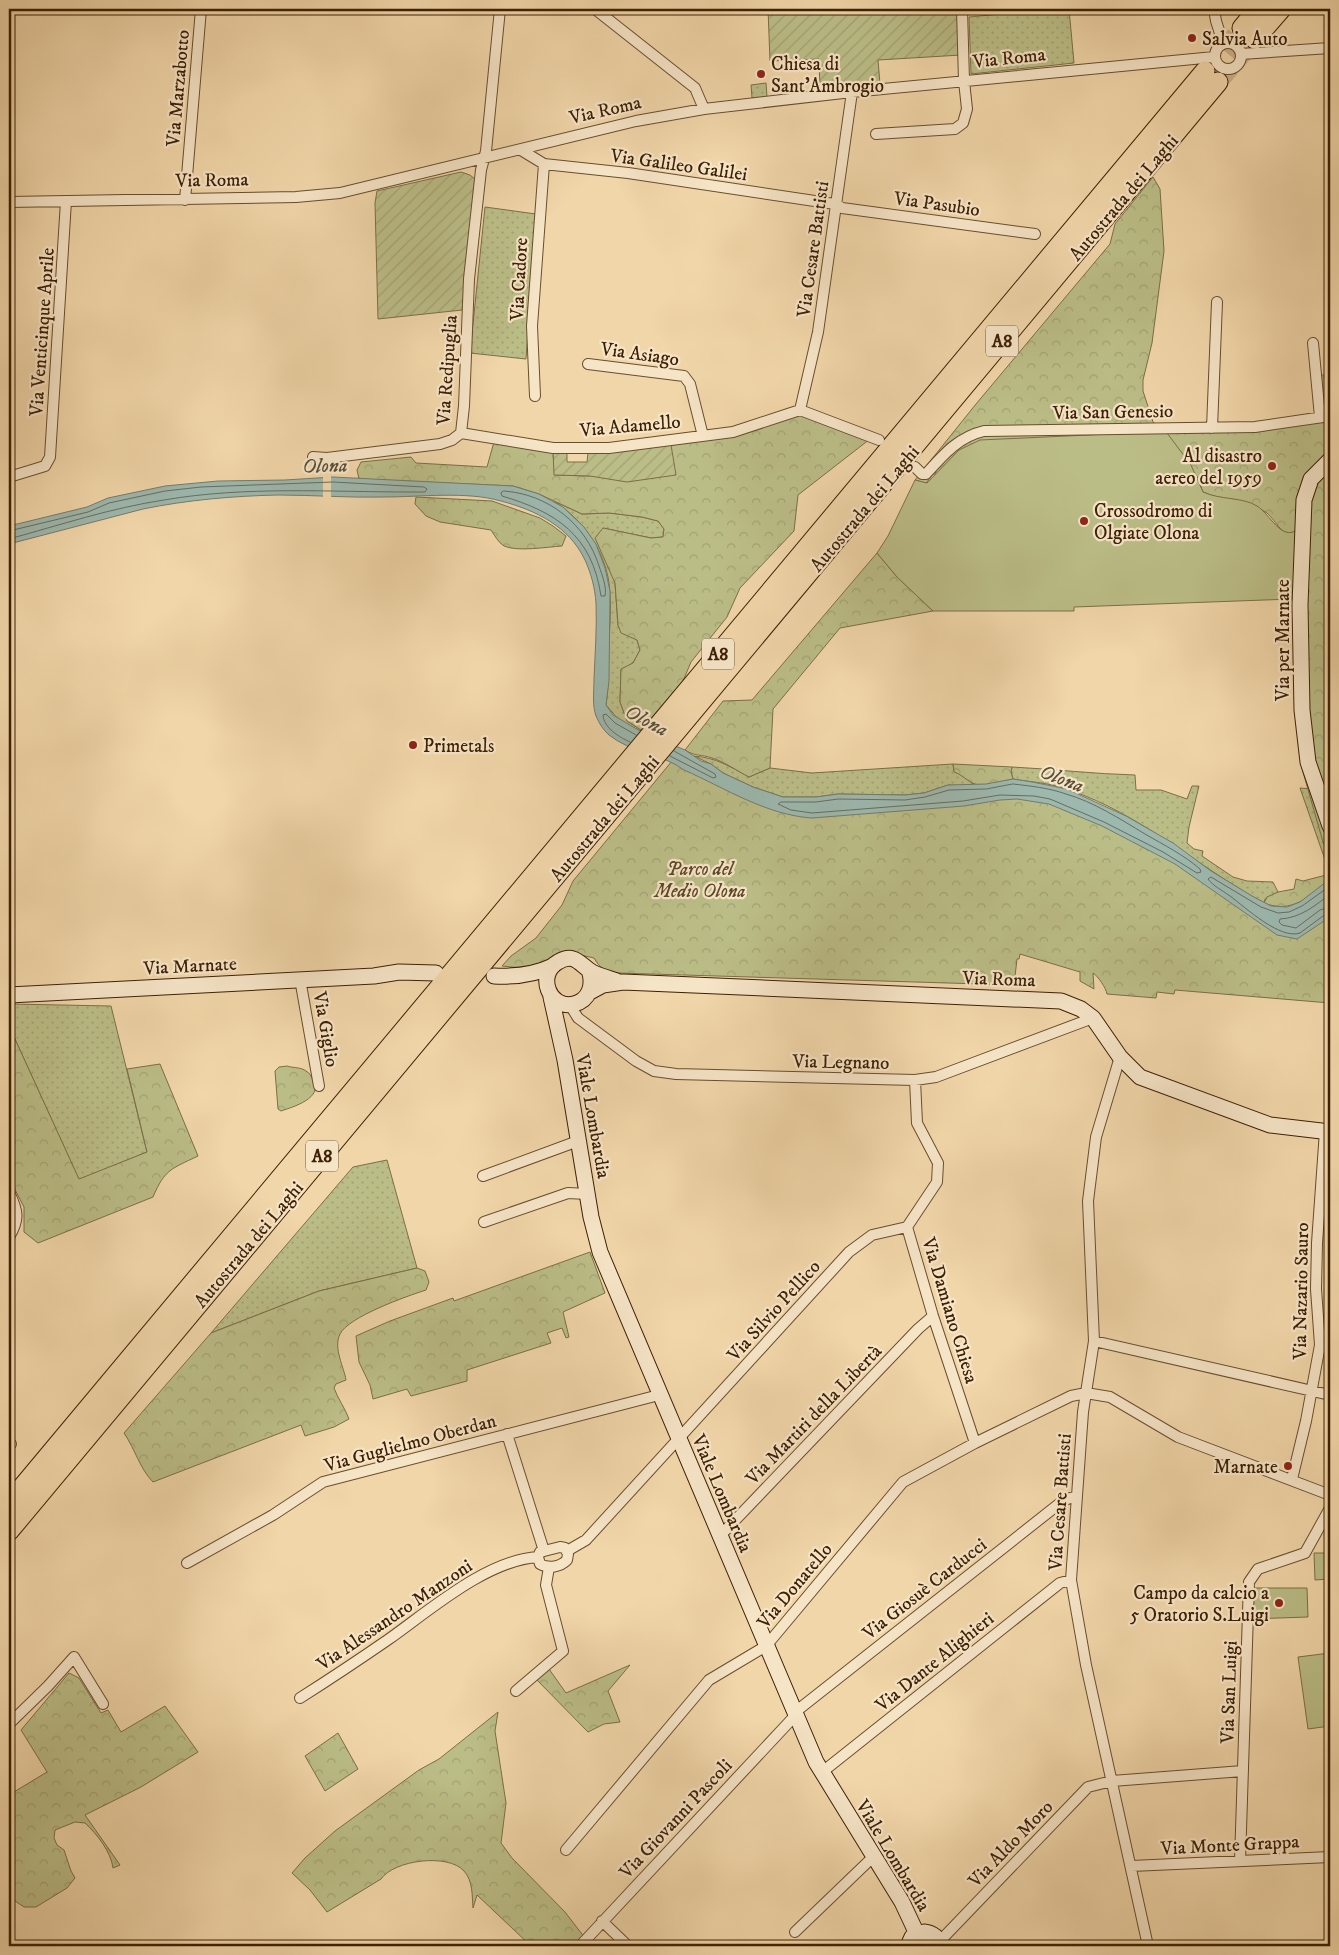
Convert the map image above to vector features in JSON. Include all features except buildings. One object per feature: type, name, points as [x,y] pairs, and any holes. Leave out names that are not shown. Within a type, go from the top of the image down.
[{"type":"highway","points":[[1258,9],[1248,33],[1281,9]]},
{"type":"highway","name":"Autostrada dei Laghi","points":[[9,1531],[636,780],[668,729],[1213,70]]},
{"type":"highway","name":"Autostrada dei Laghi","points":[[9,1503],[612,779],[668,729]]},
{"type":"street","name":"Via Marzabotto","points":[[185,200],[201,9]]},
{"type":"street","name":"Via Redipuglia","points":[[313,457],[328,458],[440,444],[452,440],[461,433],[464,406],[468,279],[481,170],[486,151],[500,9]]},
{"type":"street","points":[[595,9],[695,88],[704,109]]},
{"type":"street","points":[[876,134],[958,128],[963,123],[966,113],[962,9]]},
{"type":"street","points":[[1214,9],[1223,43]]},
{"type":"street","points":[[1223,43],[1235,44],[1241,54],[1239,63],[1232,69],[1218,66],[1213,70],[1216,49],[1223,43]]},
{"type":"street","points":[[1241,54],[1330,48]]},
{"type":"street","name":"Via Roma","points":[[9,202],[296,197],[340,193],[636,122],[704,109],[964,81],[1213,70]]},
{"type":"street","name":"Via Cesare Battisti","points":[[800,410],[818,332],[852,92]]},
{"type":"street","name":"Via Galileo Galilei","points":[[521,150],[544,164],[628,173],[836,204]]},
{"type":"street","name":"Via Cadore","points":[[535,396],[532,326],[544,164]]},
{"type":"street","name":"Via Venticinque Aprile","points":[[9,477],[42,468],[48,464],[50,457],[66,201]]},
{"type":"street","name":"Via Pasubio","points":[[836,204],[842,208],[1035,234]]},
{"type":"street","points":[[1212,428],[1217,302]]},
{"type":"street","points":[[1313,343],[1325,416]]},
{"type":"street","name":"Via Asiago","points":[[588,364],[684,376],[690,384],[703,436]]},
{"type":"street","points":[[800,410],[879,440]]},
{"type":"street","name":"Via Adamello","points":[[461,433],[553,448],[609,448],[733,432],[800,410]]},
{"type":"street","name":"Via San Genesio","points":[[915,467],[922,474],[926,474],[946,451],[972,434],[984,431],[1255,427],[1325,416]]},
{"type":"street","name":"Via per Marnate","points":[[1330,460],[1310,479],[1304,500],[1300,599],[1302,710],[1308,762],[1330,826]]},
{"type":"street","name":"Via Roma","points":[[553,966],[563,959],[571,959],[584,964],[589,970],[602,977],[623,982]]},
{"type":"street","points":[[553,966],[547,974],[546,982],[551,995],[557,1002],[581,999],[592,977],[589,970]]},
{"type":"street","points":[[494,976],[516,977],[553,966]]},
{"type":"street","name":"Via Marnate","points":[[9,995],[300,978],[374,976],[399,972],[435,975]]},
{"type":"street","points":[[516,977],[551,995]]},
{"type":"street","name":"Via Giglio","points":[[300,978],[319,1086]]},
{"type":"street","name":"Via Roma","points":[[581,999],[603,985],[623,982],[1061,1002],[1080,1009],[1093,1018],[1120,1058],[1140,1077],[1270,1125],[1328,1132]]},
{"type":"street","name":"Viale Lombardia","points":[[551,995],[592,1226],[600,1252],[821,1773],[902,1902],[917,1934]]},
{"type":"street","name":"Viale Lombardia","points":[[560,1041],[564,1019],[581,999]]},
{"type":"street","name":"Via Legnano","points":[[581,999],[578,1018],[640,1064],[663,1073],[915,1080],[936,1077],[1093,1018]]},
{"type":"street","name":"Via Cesare Battisti","points":[[1120,1058],[1096,1137],[1088,1201],[1094,1341],[1086,1393],[1071,1580],[1086,1665],[1148,1946]]},
{"type":"street","name":"Via Damiano Chiesa","points":[[915,1080],[917,1123],[938,1163],[937,1182],[908,1227],[933,1316],[975,1444]]},
{"type":"street","name":"Via Nazario Sauro","points":[[1292,1479],[1312,1391],[1320,1345],[1316,1289],[1317,1243],[1328,1132]]},
{"type":"street","points":[[482,1176],[578,1141]]},
{"type":"street","points":[[9,1192],[16,1208],[16,1226],[9,1237]]},
{"type":"street","points":[[484,1222],[568,1193],[587,1194]]},
{"type":"street","name":"Via Silvio Pellico","points":[[678,1439],[849,1252],[872,1235],[908,1227]]},
{"type":"street","name":"Via Martiri della Libertà","points":[[720,1537],[918,1329],[933,1316]]},
{"type":"street","points":[[1094,1341],[1330,1395]]},
{"type":"street","points":[[1086,1393],[1110,1397],[1178,1437],[1330,1495]]},
{"type":"street","name":"Via Donatello","points":[[566,1850],[709,1680],[766,1646],[903,1482],[1072,1396],[1086,1393]]},
{"type":"street","name":"Via Guglielmo Oberdan","points":[[187,1563],[273,1515],[323,1482],[660,1394]]},
{"type":"street","points":[[507,1434],[541,1554],[540,1564],[549,1567],[566,1562],[567,1552],[586,1540],[678,1439]]},
{"type":"street","name":"Via Giosuè Carducci","points":[[795,1714],[1064,1500],[1078,1496]]},
{"type":"street","name":"Via San Luigi","points":[[1240,1861],[1249,1582],[1258,1569],[1305,1553],[1330,1508]]},
{"type":"street","name":"Via Alessandro Manzoni","points":[[300,1698],[368,1654],[481,1574],[562,1547],[567,1552]]},
{"type":"street","points":[[516,1691],[563,1651],[546,1585],[549,1567]]},
{"type":"street","name":"Via Dante Alighieri","points":[[821,1773],[1060,1583],[1071,1580]]},
{"type":"street","points":[[9,1724],[48,1686],[74,1657],[103,1704]]},
{"type":"street","name":"Via Giovanni Pascoli","points":[[580,1946],[795,1714]]},
{"type":"street","name":"Via Aldo Moro","points":[[940,1944],[1086,1789],[1112,1780],[1243,1771]]},
{"type":"street","points":[[795,1932],[873,1857]]},
{"type":"street","name":"Via Monte Grappa","points":[[1131,1866],[1330,1857]]},
{"type":"street","points":[[602,1921],[628,1946]]},
{"type":"street","name":"Viale Lombardia","points":[[908,1946],[912,1937],[928,1932],[934,1935],[940,1944]]},
{"type":"green space","points":[[768,9],[958,9],[961,55],[878,60],[880,84],[820,88],[819,59],[770,61]]},
{"type":"green space","points":[[1069,9],[1074,63],[971,74],[969,17]]},
{"type":"green space","points":[[766,83],[767,97],[752,98],[751,85]]},
{"type":"green space","points":[[461,172],[470,175],[476,180],[462,310],[378,319],[375,203],[377,191]]},
{"type":"green space","points":[[1153,177],[1160,189],[1164,251],[1152,343],[1143,380],[1143,391],[1153,422],[1159,427],[1330,419],[1330,855],[1323,842],[1301,765],[1305,511],[1297,530],[1287,533],[1280,528],[1271,516],[1260,508],[1203,492],[1197,476],[927,485],[934,478],[936,471],[926,483],[915,480],[1110,244],[1115,224]]},
{"type":"green space","points":[[485,207],[536,214],[526,359],[470,353]]},
{"type":"green space","points":[[1320,375],[1330,375],[1330,410],[1324,411]]},
{"type":"green space","points":[[801,413],[870,439],[798,495],[794,531],[740,588],[727,617],[691,662],[683,681],[641,730],[627,721],[620,702],[621,669],[633,663],[640,650],[637,640],[621,633],[618,625],[615,583],[595,538],[603,528],[651,538],[663,537],[664,529],[658,521],[609,513],[582,514],[539,494],[513,486],[359,479],[357,470],[361,462],[411,457],[416,463],[487,467],[494,442],[553,451],[555,475],[590,476],[671,445]]},
{"type":"green space","name":"Crossodromo di Olgiate Olona","points":[[1167,433],[1191,465],[1203,492],[1251,503],[1262,510],[1276,525],[1286,532],[1297,530],[1294,597],[1292,599],[1074,607],[1074,611],[933,611],[897,577],[877,553],[888,536],[915,480],[927,483],[959,450],[980,440]]},
{"type":"green space","points":[[671,445],[676,475],[627,482],[590,476],[554,475],[553,451],[567,452],[567,462],[587,462],[588,453]]},
{"type":"green space","points":[[416,497],[492,501],[540,518],[566,536],[562,546],[524,549],[510,548],[500,543],[491,530],[440,522],[426,516],[415,504]]},
{"type":"green space","points":[[554,501],[582,514],[609,513],[658,521],[664,529],[663,537],[651,538],[603,528],[615,583],[618,625],[637,640],[640,650],[633,663],[621,670],[620,702],[627,721],[640,731],[618,719],[606,705],[610,593],[605,566],[600,553],[585,529],[566,509]]},
{"type":"green space","points":[[877,553],[897,577],[933,611],[840,628],[773,709],[770,768],[749,777],[717,760],[692,754],[685,750],[723,701],[752,700]]},
{"type":"green space","points":[[694,756],[716,761],[749,777],[770,768],[812,773],[953,764],[954,771],[962,774],[973,784],[964,786],[948,785],[924,793],[905,795],[838,794],[816,797],[783,797],[753,787],[723,773],[711,764]]},
{"type":"green space","name":"Parco del Medio Olona","points":[[672,761],[772,803],[1023,789],[1182,854],[1259,918],[1330,902],[1330,1003],[1175,990],[1174,994],[1157,992],[1156,998],[1107,994],[1101,982],[1093,973],[1094,989],[1080,981],[1080,972],[1020,954],[1019,959],[1017,959],[1014,985],[618,973],[604,969],[594,958],[567,952],[538,966],[521,968],[502,966],[511,956],[536,938],[562,905],[573,881]]},
{"type":"green space","points":[[953,764],[1012,767],[1013,779],[986,784],[972,783],[954,772]]},
{"type":"green space","points":[[1012,767],[1135,775],[1136,790],[1161,790],[1187,799],[1192,786],[1199,786],[1187,843],[1194,849],[1203,851],[1202,856],[1233,877],[1247,881],[1273,882],[1278,892],[1265,899],[1264,903],[1121,813],[1095,800],[1062,788],[1013,779]]},
{"type":"green space","points":[[1300,788],[1313,789],[1330,844],[1330,874]]},
{"type":"green space","points":[[1330,874],[1330,879],[1300,902],[1283,906],[1264,903],[1267,897],[1278,892],[1294,889],[1296,879],[1303,881]]},
{"type":"green space","points":[[9,1004],[111,1006],[147,1152],[79,1180],[9,1026]]},
{"type":"green space","points":[[9,1026],[79,1179],[147,1152],[127,1069],[160,1064],[198,1156],[181,1164],[165,1175],[153,1197],[38,1243],[24,1232],[24,1207],[9,1178]]},
{"type":"green space","points":[[287,1066],[307,1072],[315,1086],[311,1097],[306,1101],[281,1111],[278,1109],[275,1071],[279,1067]]},
{"type":"green space","points":[[387,1160],[417,1268],[319,1291],[211,1333],[353,1167]]},
{"type":"green space","points":[[590,1252],[605,1293],[563,1312],[569,1337],[566,1338],[562,1328],[547,1333],[551,1343],[467,1370],[467,1381],[411,1396],[407,1389],[373,1399],[370,1385],[359,1362],[356,1336],[390,1321],[453,1298],[454,1301]]},
{"type":"green space","points":[[417,1268],[425,1271],[429,1282],[426,1290],[366,1314],[345,1327],[340,1334],[338,1351],[346,1380],[336,1384],[334,1388],[349,1419],[334,1427],[305,1436],[301,1425],[153,1482],[148,1477],[124,1433],[211,1333],[319,1291]]},
{"type":"green space","points":[[1314,1553],[1330,1553],[1330,1579],[1315,1580]]},
{"type":"green space","name":"Campo da calcio a 5 Oratorio S.Luigi","points":[[1251,1588],[1307,1588],[1308,1617],[1250,1619]]},
{"type":"green space","points":[[1330,1653],[1330,1726],[1308,1729],[1298,1657]]},
{"type":"green space","points":[[630,1665],[608,1691],[620,1722],[604,1724],[588,1732],[534,1677],[549,1669],[566,1693]]},
{"type":"green space","points":[[69,1673],[79,1678],[101,1713],[108,1710],[121,1732],[165,1706],[198,1752],[141,1787],[85,1815],[120,1865],[113,1868],[103,1844],[85,1823],[75,1822],[55,1830],[54,1838],[57,1845],[64,1850],[75,1878],[67,1888],[36,1907],[24,1907],[15,1901],[9,1893],[9,1795],[47,1772],[21,1730]]},
{"type":"green space","points":[[498,1712],[495,1731],[506,1803],[501,1843],[512,1858],[565,1912],[585,1938],[577,1946],[531,1946],[477,1895],[473,1908],[471,1884],[467,1875],[456,1865],[446,1862],[421,1861],[397,1867],[327,1912],[310,1890],[292,1873],[305,1858],[335,1831],[419,1770],[439,1759]]},
{"type":"green space","points":[[338,1733],[358,1769],[325,1791],[305,1756]]},
{"type":"water","points":[[333,477],[513,486],[539,494],[563,507],[584,527],[596,544],[605,568],[610,591],[609,681],[606,705],[613,715],[640,731],[685,750],[723,773],[753,787],[783,797],[816,797],[838,794],[905,795],[924,793],[948,785],[986,784],[1013,779],[1067,789],[1126,816],[1173,843],[1211,871],[1271,906],[1287,907],[1300,902],[1330,879],[1330,917],[1297,939],[1277,935],[1175,864],[1102,826],[1049,804],[1017,799],[964,806],[812,818],[795,816],[746,800],[675,764],[627,746],[603,729],[595,712],[596,603],[595,592],[585,560],[570,538],[550,521],[526,509],[501,501],[458,495],[371,497],[278,495],[227,497],[143,509],[9,544],[9,526],[87,507],[108,498],[165,486],[218,481]]},
{"type":"pier","points":[[323,475],[331,475],[331,499],[323,498]]},
{"type":"tunnel","points":[[1205,71],[1242,28]]},
{"type":"tunnel","points":[[1218,82],[1255,39]]},
{"type":"place","name":"Salvia Auto","points":[[1192,38]]},
{"type":"place","name":"Chiesa di Sant'Ambrogio","points":[[761,74]]},
{"type":"place","name":"Al disastro aereo del 1959","points":[[1272,466]]},
{"type":"place","name":"Crossodromo di Olgiate Olona","points":[[1084,521]]},
{"type":"place","name":"Primetals","points":[[413,745]]},
{"type":"place","name":"Marnate","points":[[1288,1466]]},
{"type":"place","name":"Campo da calcio a 5 Oratorio S.Luigi","points":[[1279,1603]]},
{"type":"water label","name":"Olona","points":[[325,465]]},
{"type":"water label","name":"Olona","points":[[647,720]]},
{"type":"water label","name":"Olona","points":[[1062,778]]}]
